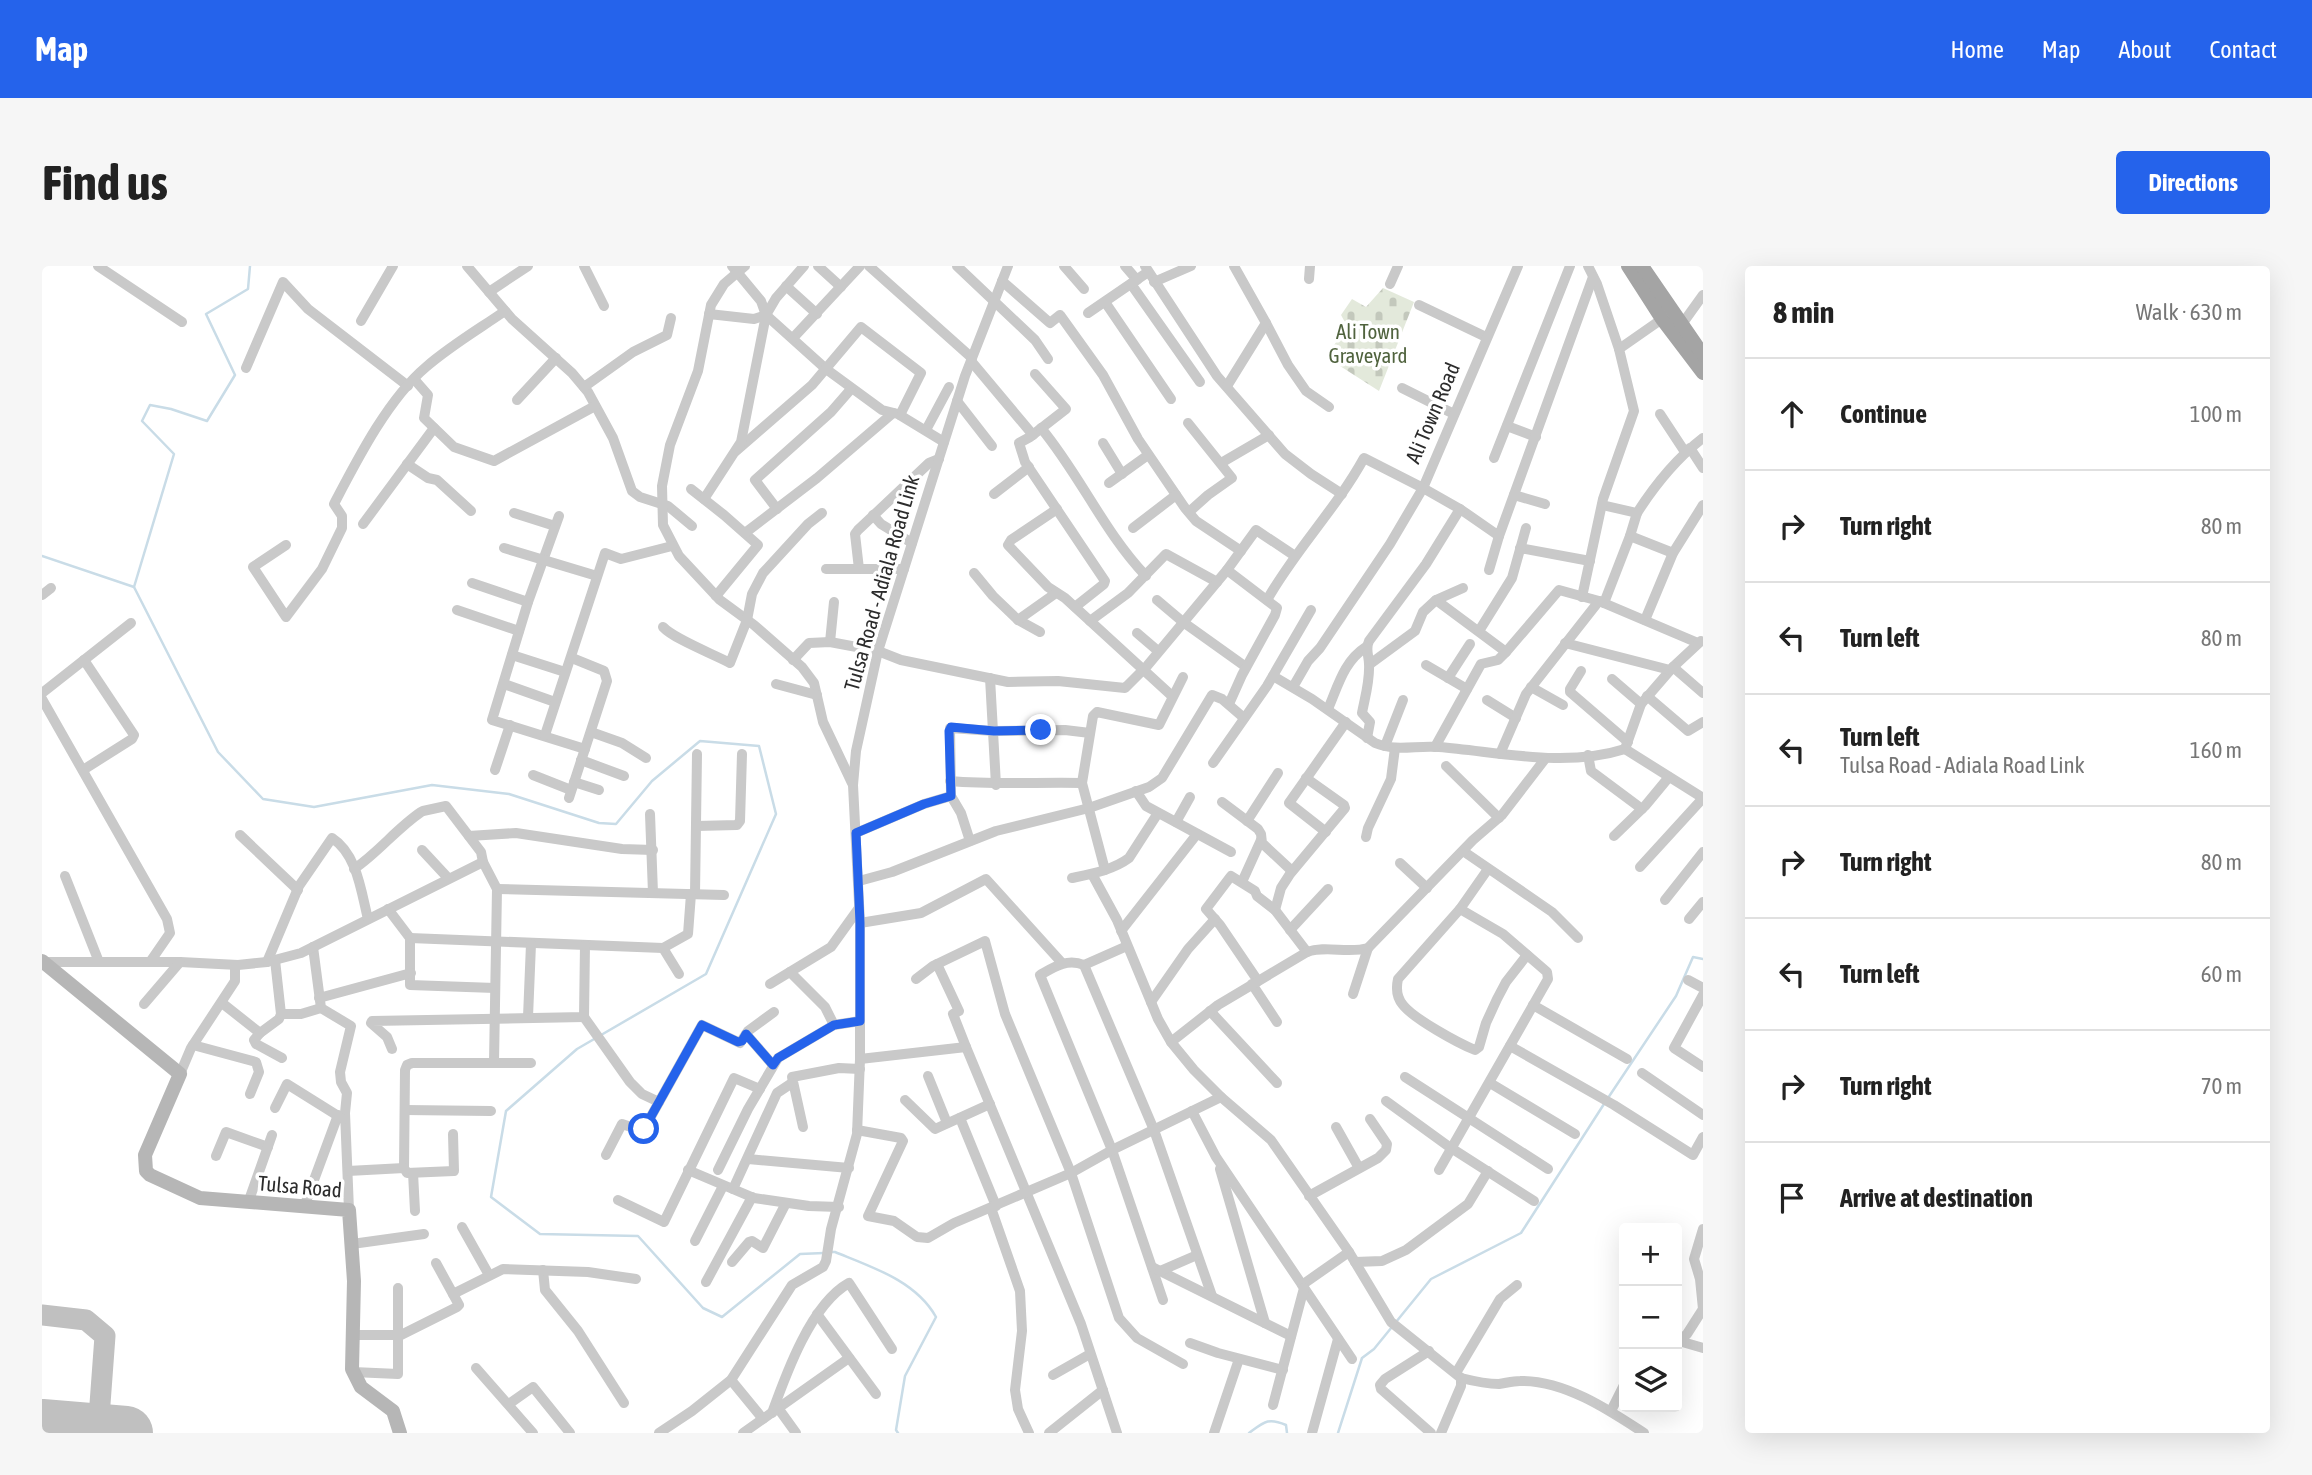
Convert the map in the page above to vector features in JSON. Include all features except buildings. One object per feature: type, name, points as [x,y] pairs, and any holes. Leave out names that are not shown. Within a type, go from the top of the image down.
[{"type":"main road","points":[[1628,266],[1662,319],[1678,330]]},
{"type":"main road","points":[[1642,266],[1702,366]]},
{"type":"main road","points":[[43,962],[180,1074]]},
{"type":"main road","name":"Tulsa Road","points":[[180,1074],[145,1155],[146,1171],[200,1198],[349,1210],[352,1244],[353,1372]]},
{"type":"main road","points":[[353,1372],[361,1387],[393,1411],[400,1433]]},
{"type":"street","points":[[98,266],[182,322]]},
{"type":"street","points":[[360,321],[393,266]]},
{"type":"street","points":[[467,266],[505,311],[584,387],[613,438],[632,491],[668,506],[692,526]]},
{"type":"street","points":[[489,292],[528,266]]},
{"type":"street","points":[[584,266],[604,306]]},
{"type":"street","points":[[736,452],[746,422],[766,314],[804,266]]},
{"type":"street","points":[[818,266],[841,288]]},
{"type":"street","points":[[793,338],[860,266]]},
{"type":"street","points":[[869,266],[972,360],[1037,432],[1082,486],[1125,554],[1146,576]]},
{"type":"street","points":[[957,266],[1035,340],[1048,359]]},
{"type":"street","name":"Tulsa Road - Adiala Road Link","points":[[659,1433],[731,1380],[792,1285],[823,1267],[826,1261],[858,1130],[860,908],[853,785],[856,751],[878,651],[957,401],[1008,266]]},
{"type":"street","points":[[1065,266],[1084,289]]},
{"type":"street","points":[[1125,266],[1200,382]]},
{"type":"street","points":[[1088,313],[1149,273],[1191,266]]},
{"type":"street","points":[[1234,266],[1288,365],[1306,391],[1329,407]]},
{"type":"street","points":[[1309,279],[1310,266]]},
{"type":"street","points":[[1390,284],[1398,266]]},
{"type":"street","name":"Ali Town Road","points":[[1342,494],[1364,458],[1423,488],[1518,266]]},
{"type":"street","points":[[1494,458],[1570,266]]},
{"type":"street","points":[[1583,597],[1602,505],[1634,411],[1619,349],[1588,266]]},
{"type":"street","points":[[853,785],[823,722],[814,683],[793,660],[716,596],[672,546],[663,525],[661,503],[670,444],[698,371],[715,296],[738,268],[761,301],[766,314],[826,369],[882,410],[897,414],[944,442]]},
{"type":"street","points":[[1149,273],[1217,376],[1285,454],[1342,494],[1295,556],[1267,600]]},
{"type":"street","points":[[1489,570],[1593,277]]},
{"type":"street","points":[[1002,281],[1050,323],[1060,315],[1103,375],[1148,455],[1189,512],[1196,521],[1241,551]]},
{"type":"street","points":[[246,368],[283,282],[308,309],[428,395],[424,418],[454,447],[494,461],[595,406]]},
{"type":"street","points":[[786,286],[817,314]]},
{"type":"street","points":[[1678,330],[1703,295]]},
{"type":"street","points":[[1105,302],[1171,399]]},
{"type":"street","points":[[1419,305],[1486,337]]},
{"type":"street","points":[[286,545],[253,567],[286,617],[322,569],[342,528],[342,516],[334,504],[364,446],[426,366],[505,311]]},
{"type":"street","points":[[709,314],[754,318],[766,314]]},
{"type":"street","points":[[584,387],[612,365],[667,335],[671,318]]},
{"type":"street","points":[[1619,349],[1662,319]]},
{"type":"street","points":[[1227,386],[1266,323]]},
{"type":"street","points":[[704,499],[736,452],[812,385],[861,327],[921,373],[897,414],[745,533]]},
{"type":"street","points":[[517,400],[556,358]]},
{"type":"street","points":[[1035,374],[1066,409],[1019,443],[1020,449],[1028,467],[1105,581],[1075,607]]},
{"type":"street","points":[[926,430],[949,387]]},
{"type":"street","points":[[1402,387],[1454,414]]},
{"type":"street","points":[[777,509],[755,480],[831,412],[851,389]]},
{"type":"street","points":[[957,401],[992,446]]},
{"type":"street","points":[[1660,414],[1703,468]]},
{"type":"street","points":[[1188,423],[1232,476],[1231,480],[1189,512]]},
{"type":"street","points":[[1507,426],[1536,437]]},
{"type":"street","points":[[363,524],[434,428]]},
{"type":"street","points":[[1221,463],[1269,435]]},
{"type":"street","points":[[1500,754],[1531,687],[1601,602],[1630,537],[1637,513],[1688,450],[1703,438]]},
{"type":"street","points":[[1103,443],[1122,474]]},
{"type":"street","points":[[1109,483],[1148,455]]},
{"type":"street","points":[[859,569],[855,534],[929,463],[939,459]]},
{"type":"street","points":[[407,464],[428,478],[437,480],[471,512]]},
{"type":"street","points":[[995,494],[1028,467]]},
{"type":"street","points":[[1293,687],[1308,661],[1320,649],[1390,544],[1423,488],[1499,536]]},
{"type":"street","points":[[691,489],[757,543],[757,547],[716,596]]},
{"type":"street","points":[[1133,528],[1176,495]]},
{"type":"street","points":[[1514,495],[1545,503]]},
{"type":"street","points":[[1602,505],[1637,513]]},
{"type":"street","points":[[1645,620],[1674,553],[1703,505]]},
{"type":"street","points":[[1057,509],[1011,540],[1008,545],[1056,593],[1075,607],[1172,696]]},
{"type":"street","points":[[1367,738],[1370,722],[1362,713],[1370,664],[1366,647],[1368,641],[1426,564],[1460,509]]},
{"type":"street","points":[[514,513],[557,521],[528,602],[492,720],[585,749]]},
{"type":"street","points":[[663,627],[668,633],[730,663],[747,621],[752,594],[763,573],[808,524],[822,513]]},
{"type":"street","points":[[873,515],[881,524],[912,543]]},
{"type":"street","points":[[1479,631],[1512,578],[1526,528]]},
{"type":"street","points":[[793,660],[809,643],[830,642],[1008,682],[1059,681],[1125,688],[1227,570],[1256,530],[1295,556]]},
{"type":"street","points":[[1630,537],[1674,553]]},
{"type":"street","points":[[545,736],[605,553],[621,559],[672,546]]},
{"type":"street","points":[[504,548],[597,576]]},
{"type":"street","points":[[1520,548],[1590,561]]},
{"type":"street","points":[[1090,621],[1128,593],[1167,554],[1217,582]]},
{"type":"street","points":[[826,569],[904,569]]},
{"type":"street","points":[[1227,570],[1276,608],[1276,615],[1246,667],[1229,704]]},
{"type":"street","points":[[974,573],[1018,620],[1040,632]]},
{"type":"street","points":[[472,583],[528,602]]},
{"type":"street","points":[[1370,664],[1415,631],[1423,612],[1436,600],[1462,588]]},
{"type":"street","points":[[1273,676],[1328,709],[1367,738],[1390,747],[1435,747],[1545,759],[1611,754],[1626,746],[1644,700],[1701,641],[1601,602],[1559,590],[1498,660],[1481,664],[1435,747]]},
{"type":"street","points":[[1018,620],[1056,593]]},
{"type":"street","points":[[1157,600],[1246,667]]},
{"type":"street","points":[[1436,600],[1506,652]]},
{"type":"street","points":[[830,642],[834,602]]},
{"type":"street","points":[[457,610],[519,631]]},
{"type":"street","points":[[1213,763],[1273,676],[1311,610]]},
{"type":"street","points":[[131,623],[42,696],[167,919],[170,933],[150,962]]},
{"type":"street","points":[[1137,633],[1158,652]]},
{"type":"street","points":[[1565,643],[1672,668],[1703,693]]},
{"type":"street","points":[[1448,678],[1470,644]]},
{"type":"street","points":[[1328,709],[1347,664],[1355,654],[1366,647]]},
{"type":"street","points":[[512,655],[565,672]]},
{"type":"street","points":[[571,790],[607,681],[604,671],[572,658]]},
{"type":"street","points":[[83,769],[132,739],[134,734],[84,660]]},
{"type":"street","points":[[1426,665],[1467,689]]},
{"type":"street","points":[[1581,671],[1570,692],[1626,746],[1703,798],[1640,867]]},
{"type":"street","points":[[1105,870],[1082,783],[1093,716],[1097,712],[1159,725],[1183,677]]},
{"type":"street","points":[[990,678],[996,785]]},
{"type":"street","points":[[1612,679],[1688,731],[1703,722]]},
{"type":"street","points":[[503,684],[555,702]]},
{"type":"street","points":[[775,684],[817,695]]},
{"type":"street","points":[[1531,687],[1563,705]]},
{"type":"street","points":[[859,881],[892,872],[996,831],[1089,808],[1149,787],[1162,778],[1212,695],[1229,704],[1244,718]]},
{"type":"street","points":[[1366,837],[1391,779],[1390,747],[1403,700]]},
{"type":"street","points":[[1487,701],[1516,718]]},
{"type":"street","points":[[1326,832],[1289,803],[1346,722]]},
{"type":"street","points":[[495,770],[510,725]]},
{"type":"street","points":[[970,841],[961,813],[951,796],[950,728],[994,731],[1065,730],[1090,733]]},
{"type":"street","points":[[590,732],[622,743],[646,758]]},
{"type":"street","points":[[410,938],[663,948],[688,934],[693,894],[697,754]]},
{"type":"street","points":[[696,826],[737,825],[740,821],[742,754]]},
{"type":"street","points":[[1588,755],[1591,771],[1642,809]]},
{"type":"street","points":[[1353,994],[1368,948],[1499,818],[1545,759]]},
{"type":"street","points":[[581,760],[624,776]]},
{"type":"street","points":[[1446,766],[1499,818]]},
{"type":"street","points":[[1247,821],[1278,773]]},
{"type":"street","points":[[533,775],[571,790],[598,790]]},
{"type":"street","points":[[1614,836],[1669,777]]},
{"type":"street","points":[[1275,911],[1281,888],[1292,871],[1343,812],[1344,805],[1306,778]]},
{"type":"street","points":[[950,781],[996,785],[1082,783]]},
{"type":"street","points":[[1136,791],[1146,807],[1231,852]]},
{"type":"street","points":[[856,833],[924,804],[951,796]]},
{"type":"street","points":[[1176,822],[1190,797]]},
{"type":"street","points":[[1222,802],[1260,831],[1261,840],[1242,882]]},
{"type":"street","points":[[354,869],[374,855],[397,831],[422,811],[446,806],[481,852],[483,862],[497,889],[494,1062]]},
{"type":"street","points":[[1072,878],[1105,870],[1129,858],[1158,813]]},
{"type":"street","points":[[650,814],[653,893]]},
{"type":"street","points":[[469,836],[516,833],[622,849],[653,850]]},
{"type":"street","points":[[1121,931],[1197,834]]},
{"type":"street","points":[[240,835],[298,890]]},
{"type":"street","points":[[282,1058],[256,1044],[254,1040],[279,1019],[281,1014],[271,961],[298,890],[332,838],[344,845],[354,869],[368,919]]},
{"type":"street","points":[[1261,840],[1292,871]]},
{"type":"street","points":[[422,850],[448,878]]},
{"type":"street","points":[[1463,851],[1552,912],[1578,938]]},
{"type":"street","points":[[1665,901],[1701,859]]},
{"type":"street","points":[[43,962],[180,962],[235,965],[271,961],[313,947],[483,862]]},
{"type":"street","points":[[1400,863],[1427,888]]},
{"type":"street","points":[[1488,869],[1460,909],[1398,979],[1396,988],[1404,1007],[1455,1042],[1475,1050],[1479,1047],[1486,1023],[1506,982],[1527,955]]},
{"type":"street","points":[[1092,874],[1171,1042],[1220,1097],[1271,1140],[1349,1252],[1391,1322],[1459,1375],[1499,1384],[1521,1380],[1557,1387],[1611,1411],[1644,1433]]},
{"type":"street","points":[[65,876],[99,962]]},
{"type":"street","points":[[1277,1022],[1255,982],[1206,909],[1207,906],[1231,876],[1255,891],[1257,896],[1275,911],[1307,952]]},
{"type":"street","points":[[860,923],[921,913],[986,879],[1062,963]]},
{"type":"street","points":[[497,889],[724,895]]},
{"type":"street","points":[[1290,930],[1328,889]]},
{"type":"street","points":[[1689,919],[1703,902]]},
{"type":"street","points":[[388,908],[410,938],[410,985],[495,988]]},
{"type":"street","points":[[770,984],[831,947],[860,908]]},
{"type":"street","points":[[1439,1170],[1534,1005],[1548,975],[1503,934],[1460,909]]},
{"type":"street","points":[[1151,1002],[1188,949],[1215,919]]},
{"type":"street","points":[[916,979],[937,964],[985,941],[1005,1014],[1071,1173],[1119,1318],[1137,1338],[1183,1364]]},
{"type":"street","points":[[528,1017],[531,944]]},
{"type":"street","points":[[585,945],[585,1019],[630,1082],[642,1094],[659,1102]]},
{"type":"street","points":[[1084,965],[1127,946]]},
{"type":"street","points":[[304,1207],[342,1118],[347,1093],[341,1082],[340,1072],[351,1026],[320,1003],[313,947]]},
{"type":"street","points":[[663,948],[679,974]]},
{"type":"street","points":[[1171,1042],[1210,1011],[1307,952],[1359,951],[1368,948]]},
{"type":"street","points":[[145,1004],[180,962]]},
{"type":"street","points":[[1163,1300],[1156,1269],[1112,1150],[1040,975],[1062,963],[1078,962],[1084,965],[1154,1130],[1212,1296]]},
{"type":"street","points":[[937,964],[959,1011],[953,1014],[966,1047],[1081,1324],[1117,1433]]},
{"type":"street","name":"Tulsa Road","points":[[180,1074],[192,1047],[235,981],[235,965]]},
{"type":"street","points":[[790,972],[825,1007],[834,1025]]},
{"type":"street","points":[[281,1014],[301,1014],[320,1003],[411,973]]},
{"type":"street","points":[[1688,980],[1703,988]]},
{"type":"street","points":[[1703,995],[1674,1048],[1703,1067]]},
{"type":"street","points":[[222,1003],[260,1033]]},
{"type":"street","points":[[1534,1005],[1627,1059]]},
{"type":"street","points":[[1210,1011],[1277,1083]]},
{"type":"street","points":[[606,1155],[622,1124],[642,1130],[702,1025],[738,1042],[774,1012]]},
{"type":"street","points":[[392,1049],[387,1037],[372,1021],[493,1017],[585,1019]]},
{"type":"street","points":[[718,1170],[778,1058],[834,1025],[860,1021]]},
{"type":"street","points":[[746,1034],[773,1065]]},
{"type":"street","points":[[1510,1046],[1614,1105],[1693,1155],[1703,1137]]},
{"type":"street","points":[[192,1047],[256,1062],[259,1072],[250,1094]]},
{"type":"street","points":[[803,1127],[791,1079],[794,1076],[966,1047]]},
{"type":"street","points":[[415,1211],[408,1171],[405,1110],[407,1065],[531,1063]]},
{"type":"street","points":[[1642,1073],[1703,1115]]},
{"type":"street","points":[[928,1076],[947,1123]]},
{"type":"street","points":[[618,1200],[664,1222],[735,1077],[760,1089]]},
{"type":"street","points":[[1405,1077],[1548,1169]]},
{"type":"street","points":[[695,1241],[748,1159],[777,1093],[792,1083]]},
{"type":"street","points":[[1490,1083],[1576,1134]]},
{"type":"street","points":[[275,1108],[287,1084],[342,1118]]},
{"type":"street","points":[[858,1130],[901,1138],[903,1141],[869,1216],[894,1221],[916,1237],[928,1238],[954,1223],[1071,1173],[1220,1097]]},
{"type":"street","points":[[905,1100],[933,1129],[990,1104]]},
{"type":"street","points":[[1386,1101],[1452,1149],[1534,1201]]},
{"type":"street","points":[[405,1110],[491,1111]]},
{"type":"street","points":[[1192,1111],[1216,1157],[1352,1359]]},
{"type":"street","points":[[342,1118],[349,1210]]},
{"type":"street","points":[[960,1118],[1020,1291],[1022,1331],[1014,1390],[1018,1409],[1029,1433]]},
{"type":"street","points":[[1310,1196],[1383,1153],[1388,1145],[1370,1119]]},
{"type":"street","points":[[1336,1127],[1359,1168]]},
{"type":"street","points":[[216,1156],[226,1132],[268,1146]]},
{"type":"street","points":[[248,1203],[272,1135]]},
{"type":"street","points":[[348,1171],[454,1171],[453,1135]]},
{"type":"street","points":[[1216,1157],[1265,1323]]},
{"type":"street","points":[[748,1159],[849,1168]]},
{"type":"street","points":[[688,1170],[752,1197],[839,1207]]},
{"type":"street","points":[[1355,1262],[1382,1261],[1406,1250],[1468,1204],[1488,1171]]},
{"type":"street","points":[[706,1282],[752,1197]]},
{"type":"street","points":[[732,1262],[749,1242],[752,1241],[762,1248],[786,1203]]},
{"type":"street","points":[[463,1227],[489,1275]]},
{"type":"street","points":[[1682,1338],[1703,1309],[1701,1280],[1694,1259],[1703,1229]]},
{"type":"street","points":[[352,1244],[424,1234]]},
{"type":"street","points":[[1273,1405],[1303,1286],[1349,1252]]},
{"type":"street","points":[[1156,1269],[1197,1255]]},
{"type":"street","points":[[353,1335],[398,1335],[457,1307],[458,1304],[436,1263]]},
{"type":"street","points":[[453,1294],[503,1269],[588,1272],[636,1279]]},
{"type":"street","points":[[1156,1269],[1292,1336]]},
{"type":"street","points":[[542,1270],[545,1290],[578,1331],[624,1404]]},
{"type":"street","points":[[771,1414],[801,1343],[817,1314],[842,1286],[849,1283],[892,1349]]},
{"type":"street","points":[[1441,1433],[1461,1386],[1459,1375],[1500,1299],[1517,1285]]},
{"type":"street","points":[[353,1372],[398,1374],[398,1288]]},
{"type":"street","points":[[817,1314],[876,1394]]},
{"type":"street","points":[[1312,1433],[1338,1339]]},
{"type":"street","points":[[1190,1343],[1283,1370]]},
{"type":"street","points":[[1682,1343],[1703,1348]]},
{"type":"street","points":[[1429,1351],[1385,1378],[1380,1385],[1381,1389],[1431,1433]]},
{"type":"street","points":[[1053,1375],[1090,1354]]},
{"type":"street","points":[[744,1433],[849,1358]]},
{"type":"street","points":[[1214,1433],[1239,1359]]},
{"type":"street","points":[[476,1368],[533,1433]]},
{"type":"street","points":[[731,1380],[796,1433]]},
{"type":"street","points":[[509,1404],[533,1387],[570,1433]]},
{"type":"street","points":[[1049,1433],[1103,1390]]},
{"type":"street","points":[[1611,1411],[1619,1395]]},
{"type":"green space","name":"Ali Town Graveyard","points":[[1383,288],[1414,302],[1379,391],[1326,357],[1347,326],[1341,315],[1352,299],[1366,307]]},
{"type":"waterway","points":[[134,587],[174,454],[142,421],[150,405],[207,421],[235,375],[206,314],[248,289],[250,266]]},
{"type":"waterway","points":[[42,556],[134,587],[218,752],[263,799],[314,807],[432,785],[509,794],[599,823],[616,824],[652,781],[700,741],[759,746],[776,814],[706,974],[577,1049],[506,1111],[491,1197],[540,1234],[638,1236],[703,1308],[722,1317],[800,1254],[824,1253]]},
{"type":"waterway","points":[[1608,1098],[1676,996],[1693,957],[1703,959]]},
{"type":"waterway","points":[[1338,1433],[1362,1358],[1374,1349],[1431,1279],[1521,1233],[1604,1104]]},
{"type":"waterway","points":[[830,1252],[864,1263],[892,1277],[917,1294],[936,1317],[905,1376],[896,1430],[898,1433]]},
{"type":"waterway","points":[[1249,1433],[1270,1421],[1286,1425],[1287,1433]]},
{"type":"taxiway","points":[[42,1315],[86,1320],[105,1336],[98,1431]]},
{"type":"runway","points":[[42,1426],[126,1433]]},
{"type":"route","points":[[644,1129],[702,1025],[738,1042],[742,1041],[746,1034],[773,1065],[778,1058],[834,1025],[860,1021],[856,833],[924,804],[951,796],[951,727],[994,731],[1041,730]]}]
